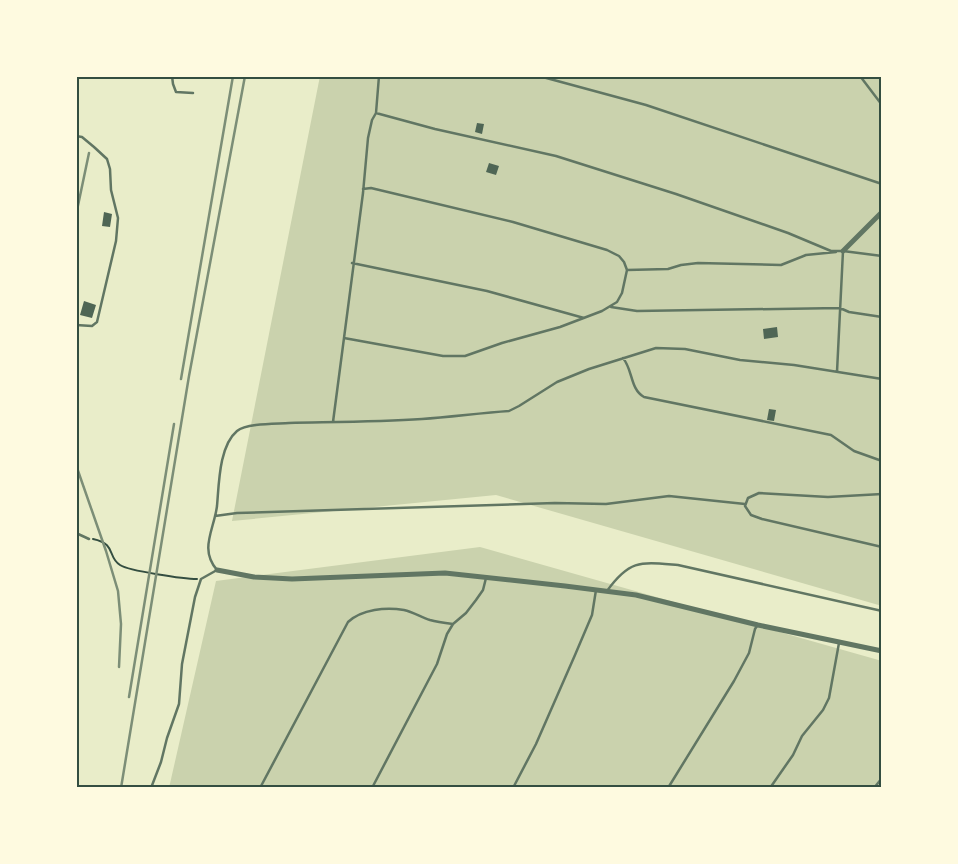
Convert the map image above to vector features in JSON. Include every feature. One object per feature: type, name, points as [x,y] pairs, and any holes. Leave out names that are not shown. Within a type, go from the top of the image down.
[{"type":"street","points":[[843,251],[882,212]]},
{"type":"street","points":[[217,570],[254,577],[292,580],[445,573],[606,591],[636,595],[758,625],[882,651]]},
{"type":"lane","points":[[172,76],[176,92],[193,93]]},
{"type":"lane","points":[[333,422],[368,138],[372,120],[376,113],[379,76]]},
{"type":"lane","points":[[539,76],[646,104],[882,184]]},
{"type":"lane","points":[[860,76],[882,105]]},
{"type":"lane","points":[[376,113],[436,129],[556,156],[788,232],[831,251],[882,256]]},
{"type":"lane","points":[[76,136],[82,137],[107,159],[118,229],[97,322],[92,326],[76,326]]},
{"type":"lane","points":[[344,338],[443,356],[465,356],[502,343],[560,327],[610,306],[617,302],[622,293],[627,270],[619,256],[608,250],[513,222],[371,188],[363,189]]},
{"type":"lane","points":[[627,270],[668,269],[698,263],[781,265],[806,255],[843,251]]},
{"type":"lane","points":[[838,372],[843,251]]},
{"type":"lane","points":[[352,263],[487,291],[585,318]]},
{"type":"lane","points":[[610,306],[637,311],[840,308],[849,312],[882,317]]},
{"type":"lane","points":[[152,788],[179,704],[182,664],[195,597],[202,579],[217,570],[210,562],[208,539],[215,516],[219,477],[225,450],[229,440],[242,428],[422,419],[509,410],[520,406],[557,382],[589,369],[656,348],[685,349],[740,360],[794,365],[882,379]]},
{"type":"lane","points":[[623,358],[629,365],[635,390],[644,398],[831,436],[854,451],[882,461]]},
{"type":"lane","points":[[882,494],[828,496],[759,493],[748,498],[745,504],[747,511],[762,519],[882,547]]},
{"type":"lane","points":[[215,516],[237,513],[555,503],[606,504],[669,496],[745,504]]},
{"type":"lane","points":[[76,533],[89,538]]},
{"type":"lane","points":[[606,591],[616,578],[628,568],[646,562],[678,566],[882,611]]},
{"type":"lane","points":[[372,788],[437,664],[446,634],[476,600],[483,590],[486,578]]},
{"type":"lane","points":[[512,788],[536,744],[592,615],[596,590]]},
{"type":"lane","points":[[260,788],[348,622],[355,616],[362,612],[404,610],[430,620],[453,624]]},
{"type":"lane","points":[[668,788],[750,653],[755,629],[758,625]]},
{"type":"lane","points":[[770,788],[793,755],[802,736],[826,705],[840,642]]},
{"type":"lane","points":[[874,788],[882,778]]},
{"type":"path","points":[[89,538],[103,541],[111,548],[117,562],[121,566],[187,579],[202,579]]},
{"type":"green space","points":[[320,76],[882,76],[882,606],[496,495],[232,521]]},
{"type":"green space","points":[[480,547],[882,661],[882,788],[169,788],[216,581]]},
{"type":"building","points":[[477,123],[484,124],[482,134],[475,132]]},
{"type":"building","points":[[489,163],[499,166],[496,175],[486,172]]},
{"type":"building","points":[[104,212],[112,214],[110,227],[102,226]]},
{"type":"building","points":[[84,301],[96,305],[92,318],[80,315]]},
{"type":"building","points":[[777,327],[778,337],[764,339],[763,329]]},
{"type":"building","points":[[769,409],[776,410],[774,421],[767,420]]},
{"type":"railway","points":[[181,379],[233,76]]},
{"type":"railway","points":[[121,788],[189,376],[245,76]]},
{"type":"railway","points":[[76,215],[89,153]]},
{"type":"railway","points":[[129,697],[174,424]]},
{"type":"railway","points":[[76,465],[118,591],[121,624],[119,667]]}]
